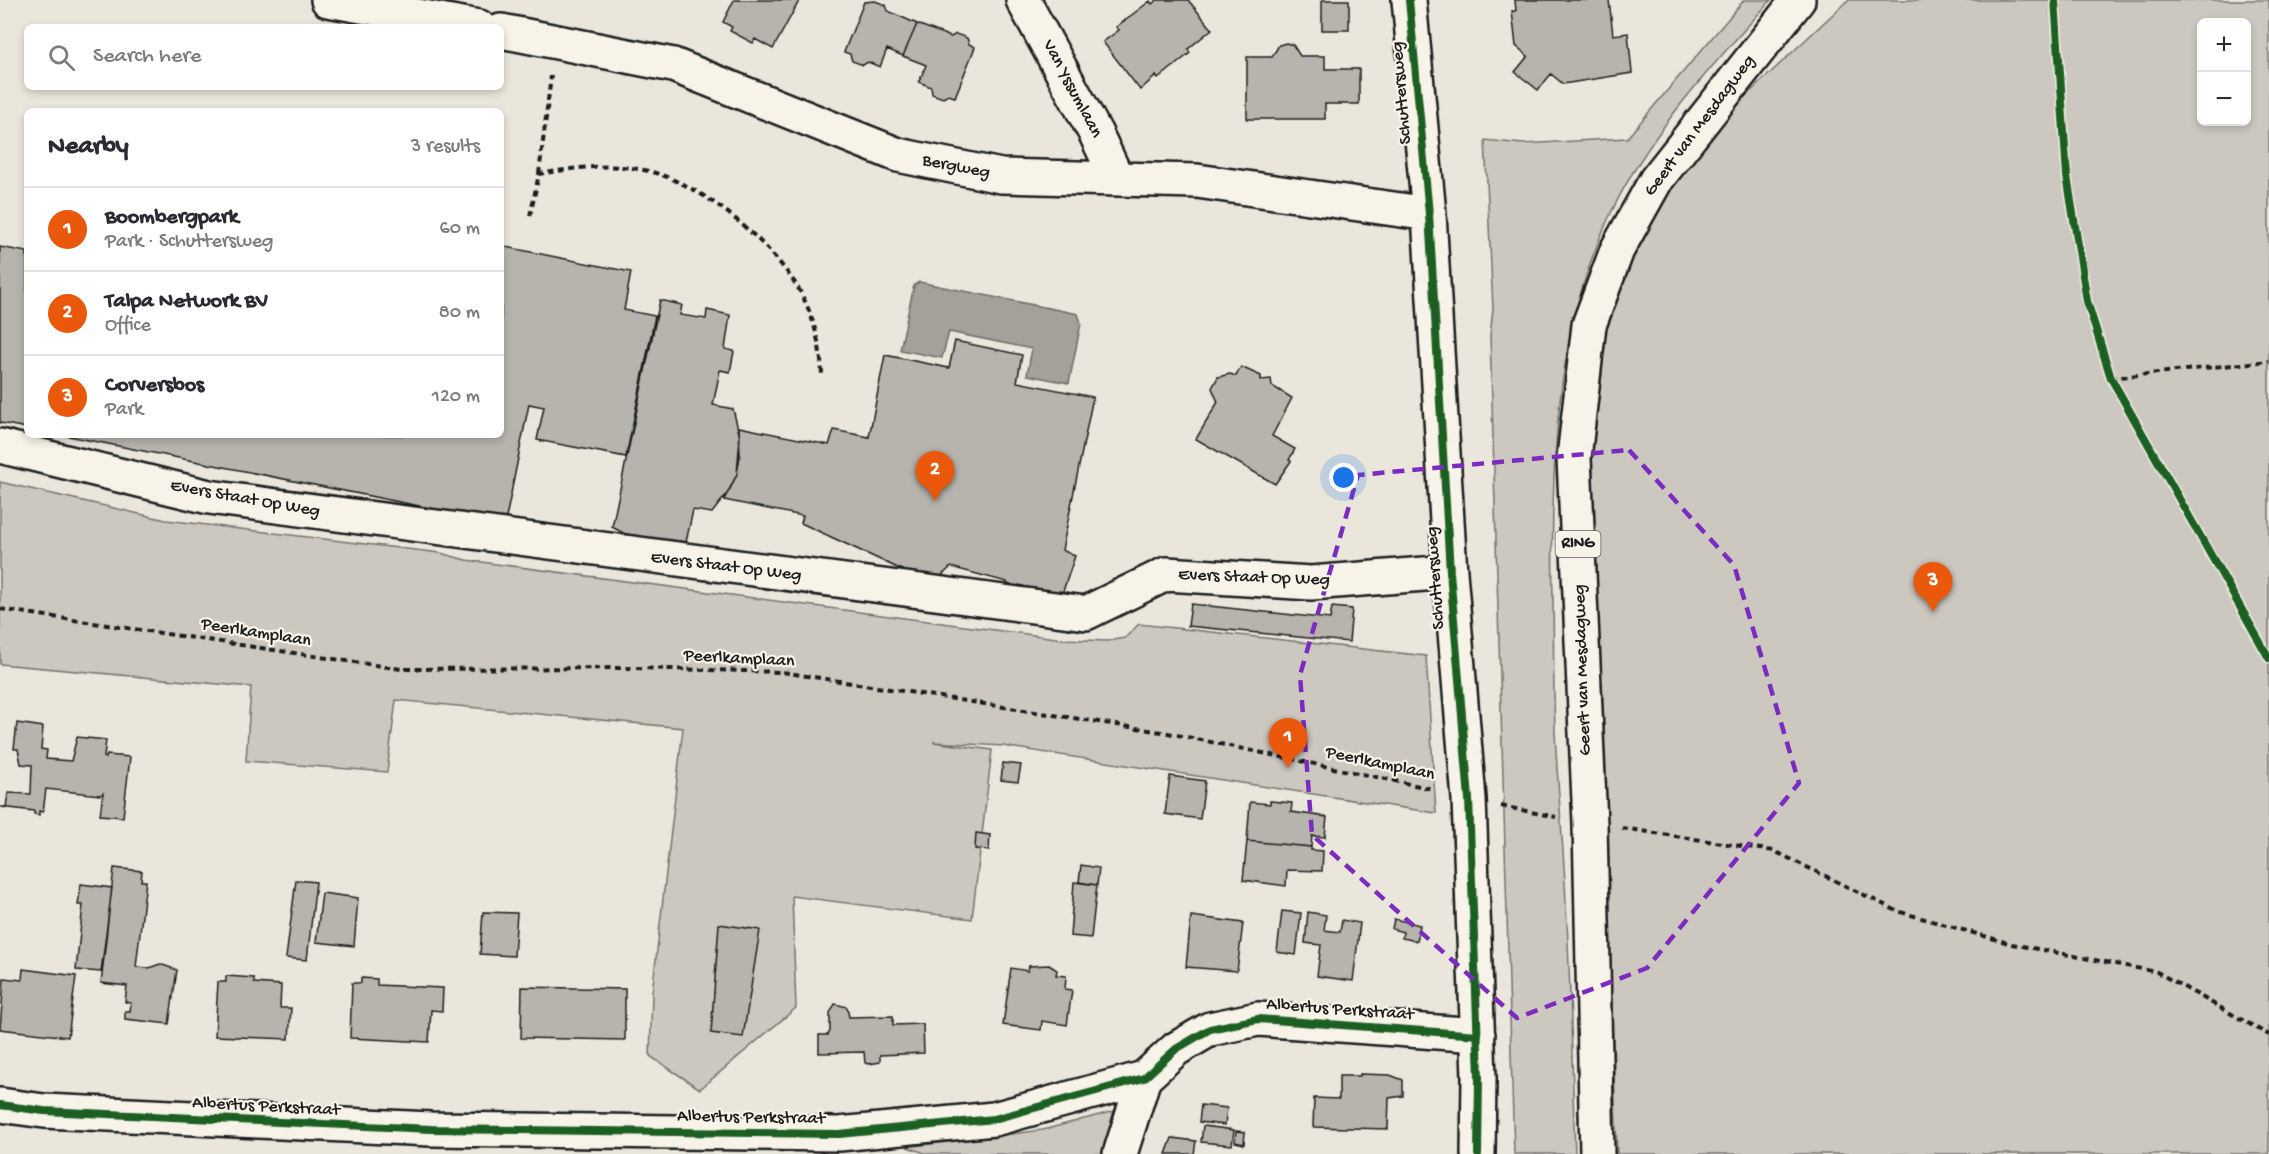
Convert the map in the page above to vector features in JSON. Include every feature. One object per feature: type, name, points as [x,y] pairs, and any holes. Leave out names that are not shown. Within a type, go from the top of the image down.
[{"type":"street","points":[[328,0],[462,24]]},
{"type":"street","name":"Van Yssumlaan","points":[[1023,0],[1096,134],[1117,179]]},
{"type":"street","name":"Schuttersweg","points":[[1409,0],[1429,214],[1450,572],[1469,799],[1478,1035],[1478,1154]]},
{"type":"street","name":"Geert van Mesdagweg","points":[[1597,1154],[1590,824],[1574,458],[1588,325],[1617,250],[1656,180],[1798,0]]},
{"type":"street","name":"Bergweg","points":[[504,32],[673,65],[898,155],[1001,176],[1197,181],[1429,214]]},
{"type":"street","name":"Evers Staat Op Weg","points":[[0,446],[209,497],[1086,614],[1166,574],[1311,583],[1450,572]]},
{"type":"street","name":"Albertus Perkstraat","points":[[0,1105],[44,1111],[420,1128],[840,1134],[994,1119],[1144,1078],[1176,1049],[1210,1029],[1258,1019],[1478,1035]]},
{"type":"street","points":[[1120,1154],[1144,1078]]},
{"type":"street","name":"Albertus Perkstraat","points":[[840,1134],[884,1154]]},
{"type":"path","points":[[530,216],[539,174],[555,41]]},
{"type":"path","points":[[539,174],[582,167],[630,168],[677,182],[722,207],[772,256],[795,283],[814,325],[822,375]]},
{"type":"path","points":[[2111,378],[2269,361]]},
{"type":"path","points":[[2107,367],[2117,388]]},
{"type":"highlighted area","points":[[1629,450],[1734,565],[1799,783],[1647,968],[1517,1018],[1312,835],[1300,675],[1358,475]]},
{"type":"shaded area","points":[[1744,0],[1771,0],[1683,102],[1625,185],[1591,261],[1566,356],[1559,406],[1553,506],[1554,714],[1569,966],[1575,1154],[1514,1154],[1490,335],[1493,309],[1485,140],[1523,144],[1627,138]]},
{"type":"shaded area","points":[[1848,0],[2269,0],[2269,1154],[1617,1154],[1590,399],[1623,261],[1701,138]]},
{"type":"shaded area","points":[[919,282],[1078,314],[1081,323],[1069,383],[1027,375],[1032,349],[949,332],[942,358],[900,350],[914,285]]},
{"type":"shaded area","points":[[0,482],[166,520],[440,553],[466,560],[1063,639],[1107,641],[1125,638],[1139,624],[1426,656],[1436,813],[1003,746],[933,742],[992,750],[972,919],[792,896],[796,1008],[700,1089],[650,1056],[652,993],[683,728],[396,700],[387,772],[246,761],[251,687],[0,664]]},
{"type":"shaded area","points":[[1114,1111],[1103,1154],[928,1154],[907,1147],[1043,1130]]},
{"type":"building","points":[[734,0],[799,1],[773,49],[755,39],[753,43],[730,31],[732,27],[723,22]]},
{"type":"building","points":[[1157,0],[1188,0],[1212,29],[1188,49],[1190,53],[1158,79],[1156,76],[1140,90],[1103,42],[1119,30],[1116,27],[1150,1],[1152,4]]},
{"type":"building","points":[[1322,0],[1349,0],[1349,30],[1322,30]]},
{"type":"building","points":[[1515,0],[1609,0],[1613,35],[1628,33],[1632,73],[1563,84],[1551,74],[1538,90],[1515,72],[1528,56],[1516,46],[1512,11],[1516,11]]},
{"type":"building","points":[[875,1],[886,5],[888,11],[917,24],[903,56],[887,49],[880,67],[868,62],[863,65],[852,61],[850,54],[844,52],[864,2]]},
{"type":"building","points":[[917,24],[951,37],[956,34],[967,38],[969,44],[975,47],[955,97],[948,95],[943,98],[932,94],[931,87],[919,82],[926,65],[903,56]]},
{"type":"building","points":[[1286,43],[1293,45],[1300,56],[1325,56],[1325,69],[1359,69],[1359,104],[1325,104],[1325,119],[1247,119],[1247,57],[1272,57],[1279,45]]},
{"type":"building","points":[[0,247],[24,251],[24,427],[0,423]]},
{"type":"building","points":[[504,247],[631,272],[624,310],[655,316],[626,457],[537,440],[544,407],[529,404],[505,523],[78,438],[504,438]]},
{"type":"building","points":[[660,300],[682,305],[680,315],[706,319],[707,310],[730,315],[725,349],[734,351],[730,372],[720,370],[713,405],[733,409],[740,437],[737,474],[729,491],[712,513],[693,510],[686,542],[631,537],[612,527]]},
{"type":"building","points":[[955,341],[1022,355],[1017,382],[1093,397],[1062,550],[1075,556],[1061,597],[1019,585],[1018,589],[1006,586],[1007,582],[951,567],[932,584],[801,523],[803,516],[724,500],[737,474],[740,456],[739,427],[829,445],[834,430],[869,437],[885,355],[949,368]]},
{"type":"building","points":[[1241,367],[1261,376],[1261,380],[1271,379],[1272,386],[1292,398],[1272,436],[1295,449],[1289,460],[1291,461],[1275,484],[1196,439],[1218,402],[1212,388],[1218,377],[1230,374],[1236,376]]},
{"type":"building","points":[[1191,604],[1330,619],[1332,607],[1352,609],[1349,642],[1188,626]]},
{"type":"building","points":[[17,723],[43,727],[41,749],[47,750],[46,759],[71,761],[77,737],[106,740],[104,757],[106,758],[107,755],[130,757],[123,817],[100,815],[103,793],[100,795],[46,789],[43,812],[39,811],[39,815],[34,814],[34,811],[1,807],[6,807],[8,793],[31,794],[32,765],[21,764],[18,749],[14,749]]},
{"type":"building","points":[[1003,763],[1021,765],[1018,782],[1001,780]]},
{"type":"building","points":[[1170,776],[1205,781],[1200,819],[1165,814]]},
{"type":"building","points":[[1270,801],[1292,803],[1291,812],[1327,817],[1325,837],[1312,836],[1311,847],[1247,841],[1250,802],[1270,804]]},
{"type":"building","points":[[976,833],[990,835],[989,850],[975,849]]},
{"type":"building","points":[[1247,841],[1311,847],[1311,850],[1323,851],[1322,871],[1287,870],[1286,886],[1243,880]]},
{"type":"building","points":[[1081,865],[1099,868],[1097,885],[1079,882]]},
{"type":"building","points":[[114,868],[142,871],[141,881],[146,881],[136,967],[149,968],[160,964],[177,970],[169,1024],[125,1019],[125,1011],[130,1011],[131,1003],[125,1002],[127,986],[101,983]]},
{"type":"building","points":[[296,880],[316,882],[307,960],[286,958]]},
{"type":"building","points":[[1074,882],[1097,885],[1091,938],[1070,936]]},
{"type":"building","points":[[81,884],[112,888],[101,972],[76,970],[83,905],[78,905]]},
{"type":"building","points":[[322,893],[358,898],[354,946],[316,942]]},
{"type":"building","points":[[1282,911],[1301,913],[1296,955],[1277,952]]},
{"type":"building","points":[[483,912],[517,913],[514,956],[480,954]]},
{"type":"building","points":[[1308,912],[1326,915],[1324,930],[1340,932],[1342,920],[1360,923],[1353,981],[1317,976],[1321,945],[1305,943]]},
{"type":"building","points":[[1191,916],[1243,923],[1237,971],[1186,967]]},
{"type":"building","points":[[1394,919],[1420,925],[1417,941],[1402,938],[1403,932],[1392,929]]},
{"type":"building","points":[[719,924],[760,930],[743,1037],[711,1033]]},
{"type":"building","points":[[1049,965],[1057,970],[1056,975],[1066,976],[1065,989],[1072,990],[1067,1025],[1042,1021],[1041,1030],[1003,1025],[1011,968],[1028,971],[1029,966]]},
{"type":"building","points":[[23,969],[76,976],[68,1037],[0,1029],[4,978],[22,980]]},
{"type":"building","points":[[226,976],[254,978],[254,983],[281,985],[280,1008],[291,1008],[289,1039],[215,1036],[218,982],[226,982]]},
{"type":"building","points":[[361,978],[377,979],[377,985],[443,988],[442,1011],[431,1010],[429,1042],[350,1038],[352,983],[361,983]]},
{"type":"building","points":[[522,987],[625,989],[625,1040],[521,1038]]},
{"type":"building","points":[[835,1004],[847,1007],[849,1017],[893,1016],[893,1025],[923,1024],[924,1053],[880,1055],[880,1062],[869,1064],[865,1063],[864,1052],[819,1053],[819,1035],[828,1035],[830,1013]]},
{"type":"building","points":[[1360,1074],[1390,1075],[1403,1080],[1403,1096],[1389,1098],[1388,1129],[1313,1127],[1314,1098],[1339,1099],[1339,1076],[1360,1076]]},
{"type":"building","points":[[1201,1105],[1227,1108],[1225,1125],[1199,1122]]},
{"type":"building","points":[[1203,1126],[1234,1130],[1232,1145],[1201,1142]]},
{"type":"building","points":[[1236,1131],[1245,1132],[1244,1144],[1235,1142]]},
{"type":"building","points":[[1172,1138],[1196,1141],[1194,1154],[1166,1154]]},
{"type":"cycle path","points":[[1409,0],[1429,214],[1450,572],[1469,799],[1479,1077],[1478,1154]]},
{"type":"cycle path","points":[[2055,0],[2067,176],[2087,301],[2111,378],[2269,658]]},
{"type":"cycle path","points":[[0,1105],[44,1111],[431,1129],[839,1134],[994,1119],[1144,1078],[1176,1049],[1210,1029],[1258,1019],[1478,1035]]},
{"type":"place","name":"Talpa Network BV","points":[[935,501]]},
{"type":"place","name":"Corversbos","points":[[1933,612]]},
{"type":"place","name":"Boombergpark","points":[[1288,768]]}]
